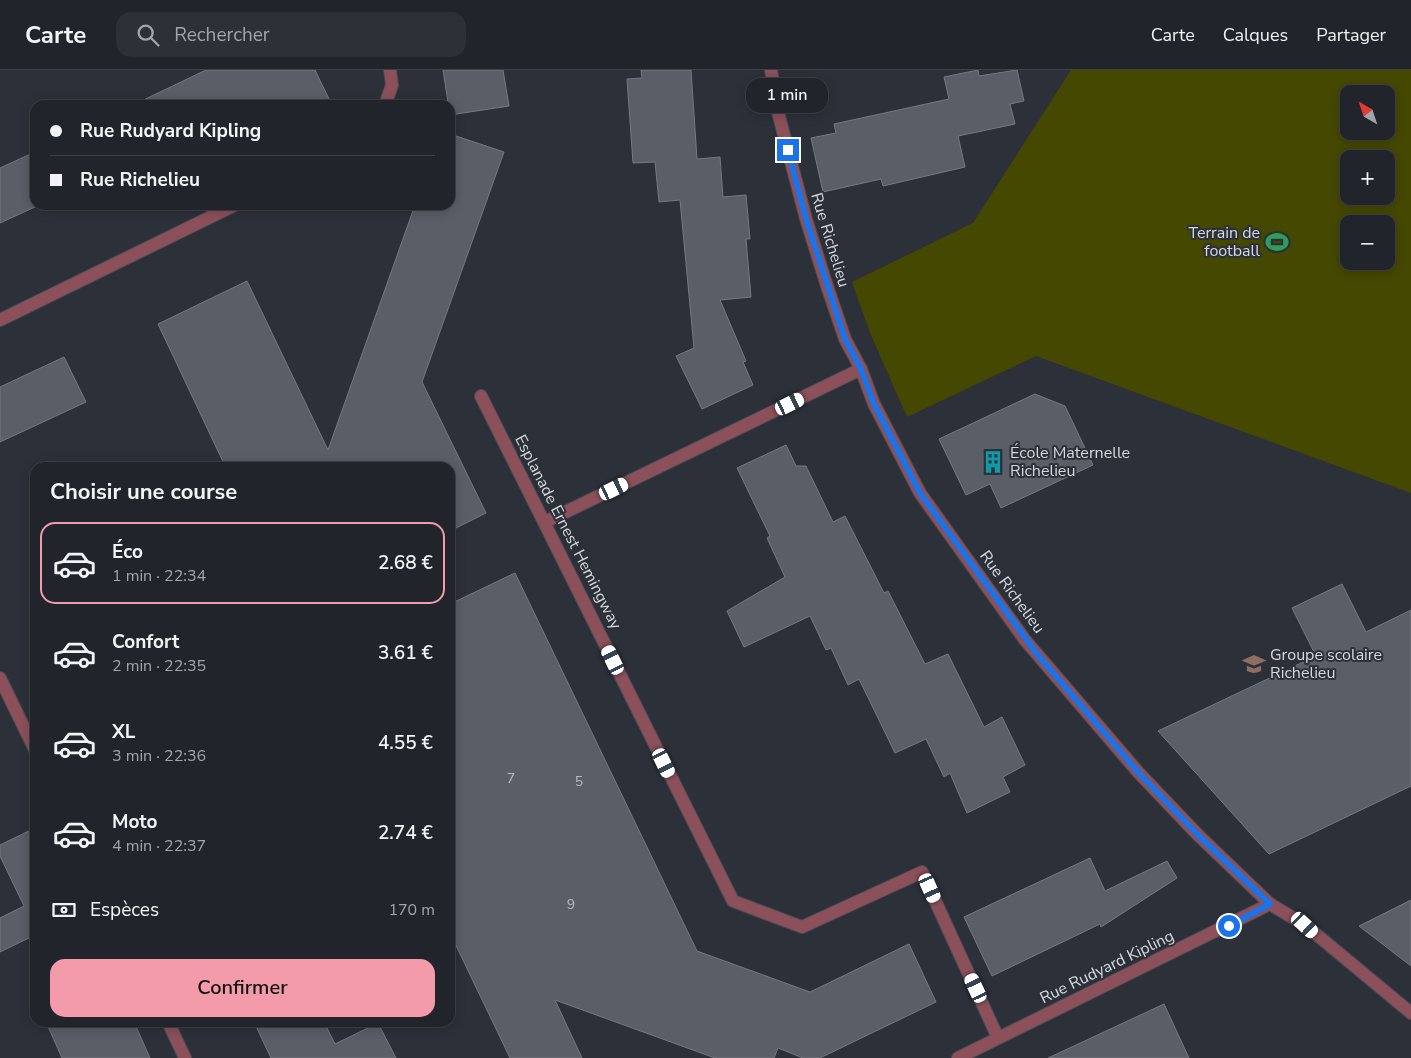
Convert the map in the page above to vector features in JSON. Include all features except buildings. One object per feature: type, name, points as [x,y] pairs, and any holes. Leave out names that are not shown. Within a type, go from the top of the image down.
[{"type":"street","points":[[387,100],[392,85],[390,70]]},
{"type":"street","name":"Rue Richelieu","points":[[771,70],[779,116],[806,219],[845,339],[861,369],[874,404],[920,493],[1025,640],[1138,772],[1197,834],[1270,904],[1305,925],[1411,1013]]},
{"type":"street","points":[[0,320],[225,210]]},
{"type":"street","points":[[545,522],[861,369]]},
{"type":"street","name":"Esplanade Ernest Hemingway","points":[[481,396],[733,901],[802,927],[922,872],[998,1038]]},
{"type":"street","points":[[0,678],[30,740]]},
{"type":"street","name":"Rue Rudyard Kipling","points":[[958,1058],[1270,904]]},
{"type":"street","points":[[170,1027],[185,1058]]},
{"type":"shaded area","points":[[1071,70],[1411,70],[1411,493],[1036,356],[907,417],[870,333],[852,282],[973,223]]},
{"type":"place","name":"Terrain de football","points":[[1277,242]]},
{"type":"place","name":"École Maternelle Richelieu","points":[[993,462]]},
{"type":"place","name":"Groupe scolaire Richelieu","points":[[1254,664]]},
{"type":"route","points":[[788,150],[806,219],[845,339],[861,369],[874,404],[920,493],[1025,640],[1138,772],[1197,834],[1270,904],[1229,926]]}]
